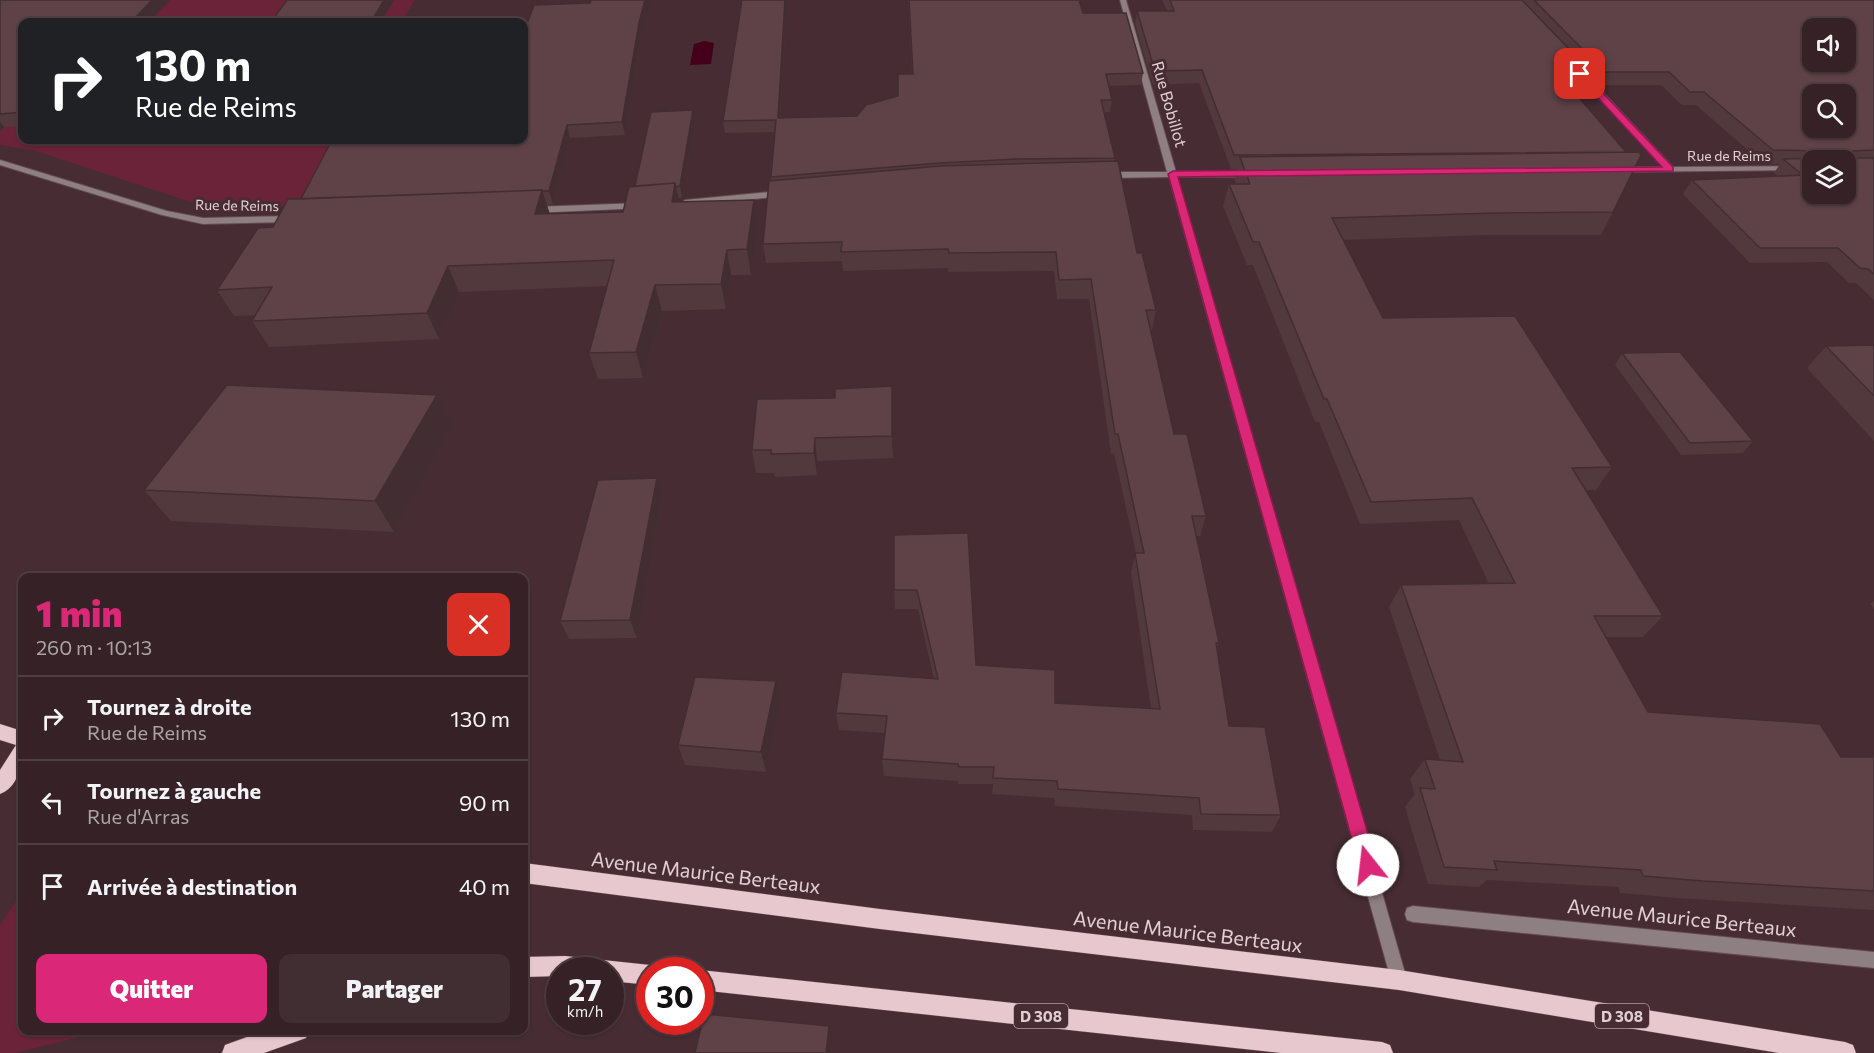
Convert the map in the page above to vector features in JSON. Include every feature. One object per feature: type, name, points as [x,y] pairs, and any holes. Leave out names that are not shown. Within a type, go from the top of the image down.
[{"type":"main road","points":[[0,732],[18,738]]},
{"type":"main road","points":[[0,786],[18,757]]},
{"type":"main road","name":"Avenue Maurice Berteaux","points":[[528,874],[892,921],[1399,980],[1845,1053]]},
{"type":"main road","points":[[528,967],[546,966]]},
{"type":"main road","name":"D 308","points":[[714,981],[1382,1053]]},
{"type":"main road","points":[[233,1053],[284,1035]]},
{"type":"street","name":"Rue Bobillot","points":[[1123,0],[1399,980]]},
{"type":"street","points":[[1568,60],[1670,169]]},
{"type":"street","name":"Rue de Reims","points":[[0,162],[165,213],[203,221],[309,218]]},
{"type":"street","name":"Rue de Reims","points":[[1610,170],[1802,168]]},
{"type":"street","points":[[1093,175],[1263,174]]},
{"type":"street","points":[[670,204],[786,194]]},
{"type":"street","points":[[519,211],[647,206]]},
{"type":"street","name":"Avenue Maurice Berteaux","points":[[1413,914],[1874,960]]},
{"type":"shaded area","points":[[156,0],[415,0],[404,18],[139,18]]},
{"type":"shaded area","points":[[704,41],[714,43],[711,64],[690,65],[694,44]]},
{"type":"shaded area","points":[[18,97],[18,144],[388,144],[356,206],[203,206],[33,150],[0,145],[0,115]]},
{"type":"shaded area","points":[[18,898],[18,1035],[88,1035],[15,1053],[0,1053],[0,925]]},
{"type":"building","points":[[0,0],[152,0],[135,18],[18,18],[18,112],[0,114]]},
{"type":"building","points":[[287,0],[384,0],[373,18],[274,18]]},
{"type":"building","points":[[591,0],[645,0],[622,122],[567,125],[549,191],[301,199],[330,144],[528,144],[528,21],[534,5],[590,3]]},
{"type":"building","points":[[742,0],[785,0],[778,118],[857,116],[866,105],[898,96],[898,74],[913,74],[909,0],[1079,0],[1083,13],[1126,13],[1143,73],[1106,74],[1112,100],[1101,100],[1115,158],[1016,159],[940,163],[771,177],[776,120],[723,121]]},
{"type":"building","points":[[1170,0],[1522,0],[1591,72],[1557,72],[1626,152],[1234,155],[1202,70],[1155,71],[1137,11],[1174,11]]},
{"type":"building","points":[[1534,0],[1874,0],[1874,150],[1773,150],[1704,92],[1690,92],[1669,72],[1605,72]]},
{"type":"building","points":[[693,110],[680,186],[676,187],[675,183],[635,186],[651,112]]},
{"type":"building","points":[[1639,152],[1641,155],[1613,212],[1332,218],[1383,318],[1515,316],[1612,467],[1572,468],[1663,616],[1594,616],[1648,712],[1820,724],[1841,757],[1874,757],[1874,891],[1703,881],[1643,876],[1641,870],[1494,861],[1497,870],[1444,867],[1420,788],[1435,789],[1425,759],[1463,762],[1401,585],[1515,583],[1472,498],[1371,502],[1327,399],[1324,399],[1259,242],[1253,242],[1229,184],[1250,184],[1240,157]]},
{"type":"building","points":[[1856,158],[1874,158],[1874,274],[1868,269],[1860,268],[1838,248],[1760,248],[1692,180],[1802,175],[1802,204],[1856,204]]},
{"type":"building","points":[[1783,159],[1802,159],[1802,174]]},
{"type":"building","points":[[1118,161],[1137,253],[1142,253],[1156,310],[1146,310],[1174,434],[1187,434],[1206,516],[1192,516],[1219,643],[1216,643],[1229,726],[1265,727],[1281,815],[1201,814],[1199,798],[1058,789],[1057,781],[993,778],[994,767],[959,767],[958,764],[882,759],[887,716],[836,713],[842,672],[938,679],[917,590],[894,590],[894,535],[968,533],[976,665],[1055,670],[1055,703],[1160,709],[1135,553],[1144,553],[1118,434],[1115,434],[1091,279],[1059,280],[1056,252],[949,253],[948,249],[841,252],[842,242],[763,244],[769,181],[940,166]]},
{"type":"building","points":[[675,183],[672,202],[754,200],[747,249],[727,250],[721,284],[655,285],[636,352],[589,353],[614,260],[448,266],[427,313],[252,321],[272,287],[217,290],[258,228],[273,227],[288,199],[542,190],[535,214],[623,212],[629,187]]},
{"type":"building","points":[[1874,345],[1874,396],[1826,346]]},
{"type":"building","points":[[1680,352],[1753,441],[1690,443],[1622,353]]},
{"type":"building","points":[[227,385],[437,395],[375,501],[144,490]]},
{"type":"building","points":[[892,386],[892,436],[815,438],[814,453],[771,454],[771,450],[752,450],[757,399],[835,398],[835,389]]},
{"type":"building","points":[[657,478],[630,620],[560,621],[598,480]]},
{"type":"building","points":[[695,677],[776,681],[761,752],[678,745]]},
{"type":"building","points":[[714,1015],[829,1026],[826,1053],[695,1053],[699,1035],[714,1035]]},
{"type":"route","points":[[1368,865],[1173,174],[1670,169],[1580,74]]}]
